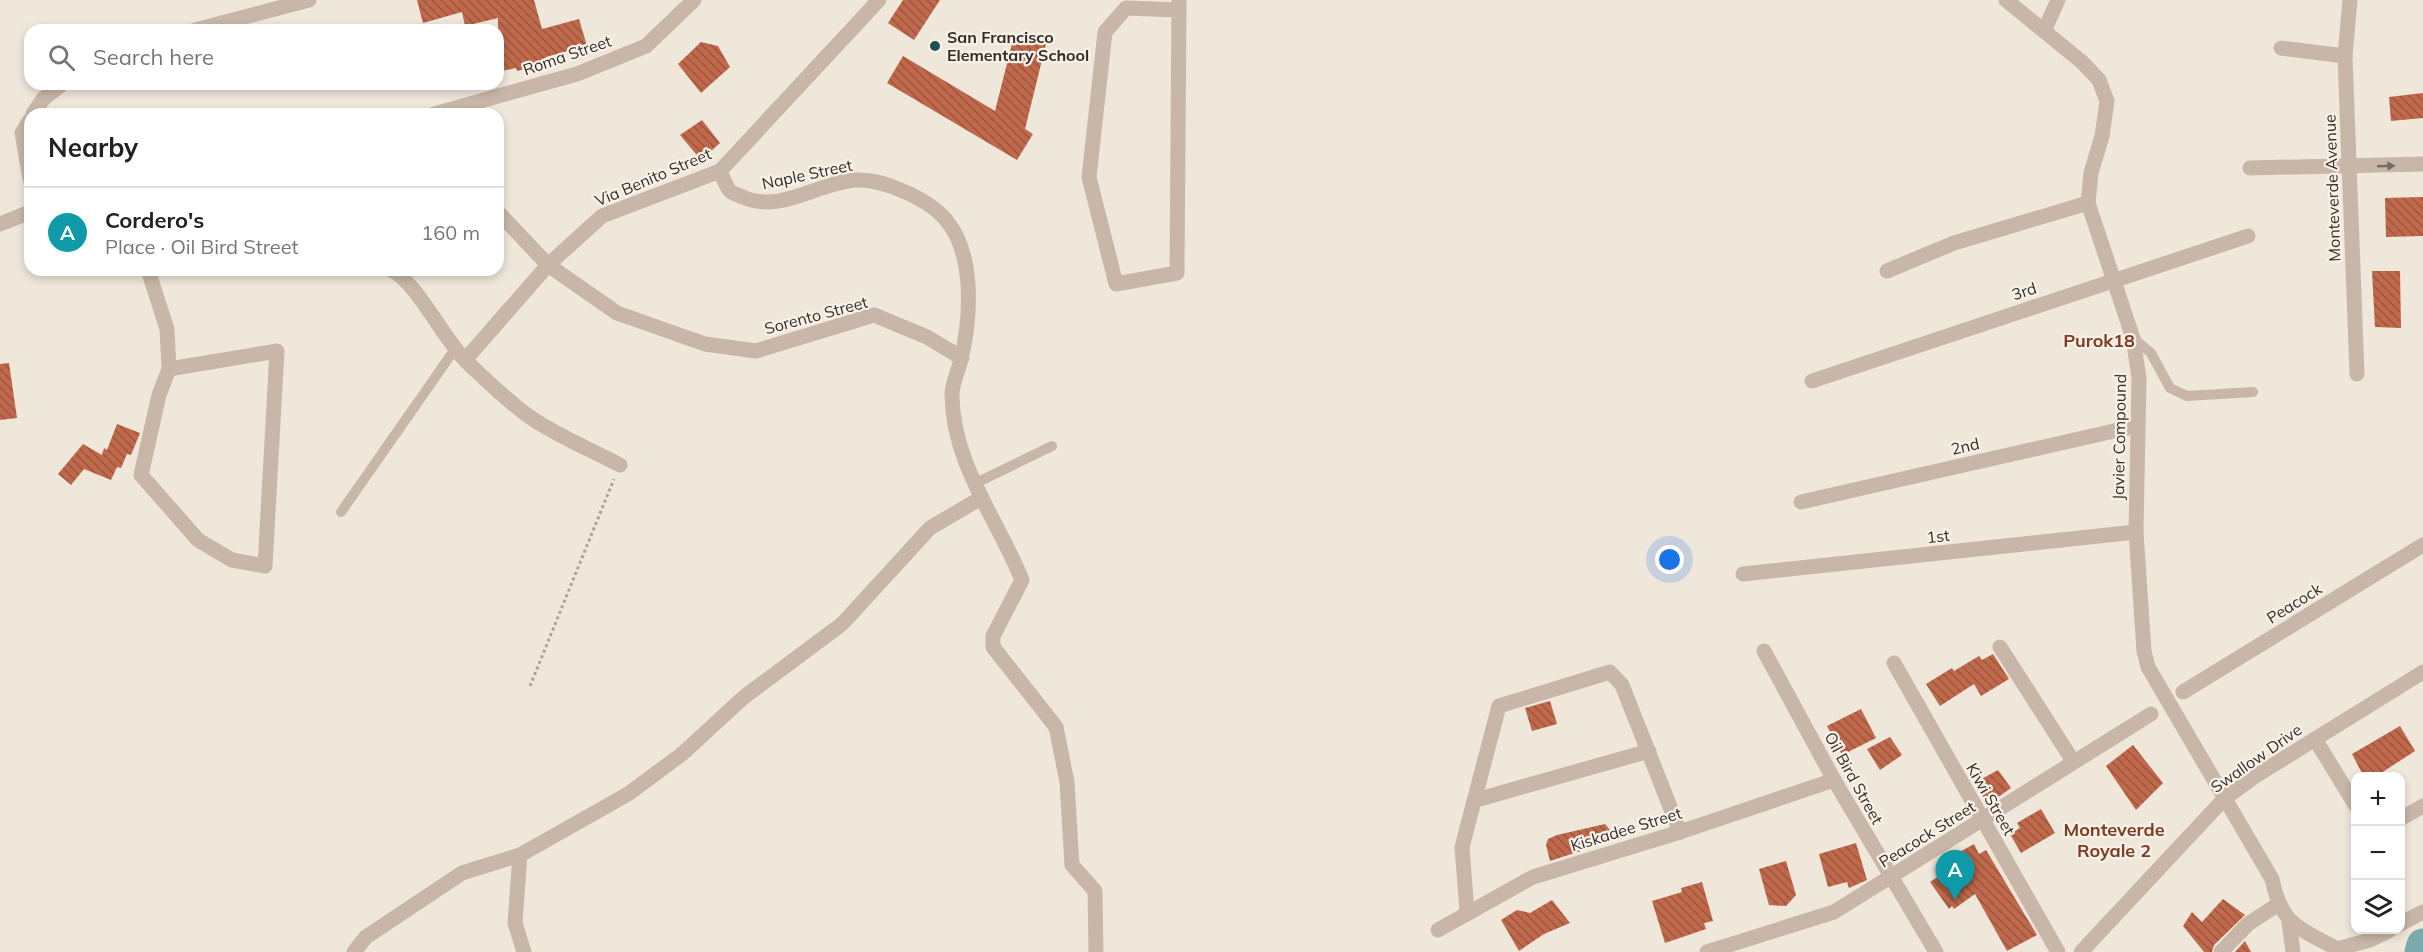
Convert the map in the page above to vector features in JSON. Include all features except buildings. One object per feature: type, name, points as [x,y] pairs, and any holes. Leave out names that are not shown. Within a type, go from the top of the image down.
[{"type":"street","points":[[218,24],[309,0]]},
{"type":"street","name":"Roma Street","points":[[455,108],[577,74],[646,46],[694,0]]},
{"type":"street","name":"Via Benito Street","points":[[460,354],[548,265],[602,216],[720,171],[879,0]]},
{"type":"street","name":"Javier Compound","points":[[2007,0],[2082,62],[2099,80],[2107,101],[2103,136],[2091,174],[2088,203],[2112,281],[2133,338],[2139,378],[2136,426],[2136,532],[2144,651],[2148,667],[2272,879],[2277,905]]},
{"type":"street","points":[[2044,31],[2058,0]]},
{"type":"street","name":"Monteverde Avenue","points":[[2350,0],[2346,56],[2357,374]]},
{"type":"street","points":[[1178,5],[1177,273],[1116,284],[1089,177],[1105,32],[1126,8],[1178,5]]},
{"type":"street","points":[[2281,48],[2346,56]]},
{"type":"street","points":[[37,108],[43,99],[54,90]]},
{"type":"street","points":[[24,130],[22,133],[24,144]]},
{"type":"street","points":[[2250,168],[2423,164]]},
{"type":"street","name":"Naple Street","points":[[720,171],[730,191],[755,202],[771,203],[856,180],[884,184],[910,194],[946,220],[968,261],[967,322],[962,358],[951,393],[959,441],[978,491],[1022,579],[993,636],[993,647],[1056,727],[1067,782],[1072,866],[1095,891],[1096,952]]},
{"type":"street","points":[[1887,271],[1954,243],[2088,203]]},
{"type":"street","points":[[0,224],[24,214]]},
{"type":"street","name":"Sorento Street","points":[[504,218],[548,265],[617,313],[705,344],[756,351],[874,315],[927,337],[962,358]]},
{"type":"street","name":"3rd","points":[[1812,381],[2248,236]]},
{"type":"street","points":[[150,276],[167,329],[169,369],[159,395],[141,475],[198,540],[232,560],[265,566],[278,351],[169,369]]},
{"type":"street","points":[[401,276],[460,354],[501,395],[531,418],[620,465]]},
{"type":"street","name":"2nd","points":[[1801,502],[2136,426]]},
{"type":"street","points":[[354,952],[366,937],[462,873],[520,855],[628,795],[682,754],[744,697],[842,624],[930,528],[978,491]]},
{"type":"street","name":"1st","points":[[1743,574],[2136,532]]},
{"type":"street","name":"Peacock","points":[[2183,692],[2423,545]]},
{"type":"street","points":[[2000,646],[2073,761]]},
{"type":"street","name":"Oil Bird Street","points":[[1764,651],[1833,780],[1890,879],[1936,952]]},
{"type":"street","name":"Kiwi Street","points":[[1894,663],[2058,952]]},
{"type":"street","points":[[1467,912],[1462,847],[1499,705],[1610,672],[1622,685],[1680,832]]},
{"type":"street","name":"Swallow Drive","points":[[2082,952],[2224,799],[2423,672]]},
{"type":"street","name":"Peacock Street","points":[[1707,952],[1834,912],[2151,714]]},
{"type":"street","points":[[2315,739],[2351,799]]},
{"type":"street","points":[[1476,800],[1649,751]]},
{"type":"street","name":"Kiskadee Street","points":[[1438,930],[1533,877],[1680,832],[1833,780]]},
{"type":"street","points":[[2405,816],[2423,806]]},
{"type":"street","points":[[520,855],[515,923],[524,952]]},
{"type":"street","points":[[2221,952],[2248,924],[2277,905],[2289,922],[2337,949],[2370,940],[2382,934]]},
{"type":"street","points":[[2405,921],[2423,912]]},
{"type":"street","points":[[2289,922],[2293,952]]},
{"type":"lane","points":[[2133,338],[2151,353],[2170,388],[2187,396],[2253,392]]},
{"type":"lane","points":[[341,512],[460,354]]},
{"type":"lane","points":[[978,491],[1053,446]]},
{"type":"path","points":[[530,686],[620,465]]},
{"type":"waterway","points":[[2421,952],[2423,945]]},
{"type":"place","name":"San Francisco Elementary School","points":[[935,46]]},
{"type":"place","name":"Cordero's","points":[[1955,900]]},
{"type":"district","name":"Purok18","points":[[2099,341]]},
{"type":"district","name":"Monteverde Royale 2","points":[[2114,840]]}]
